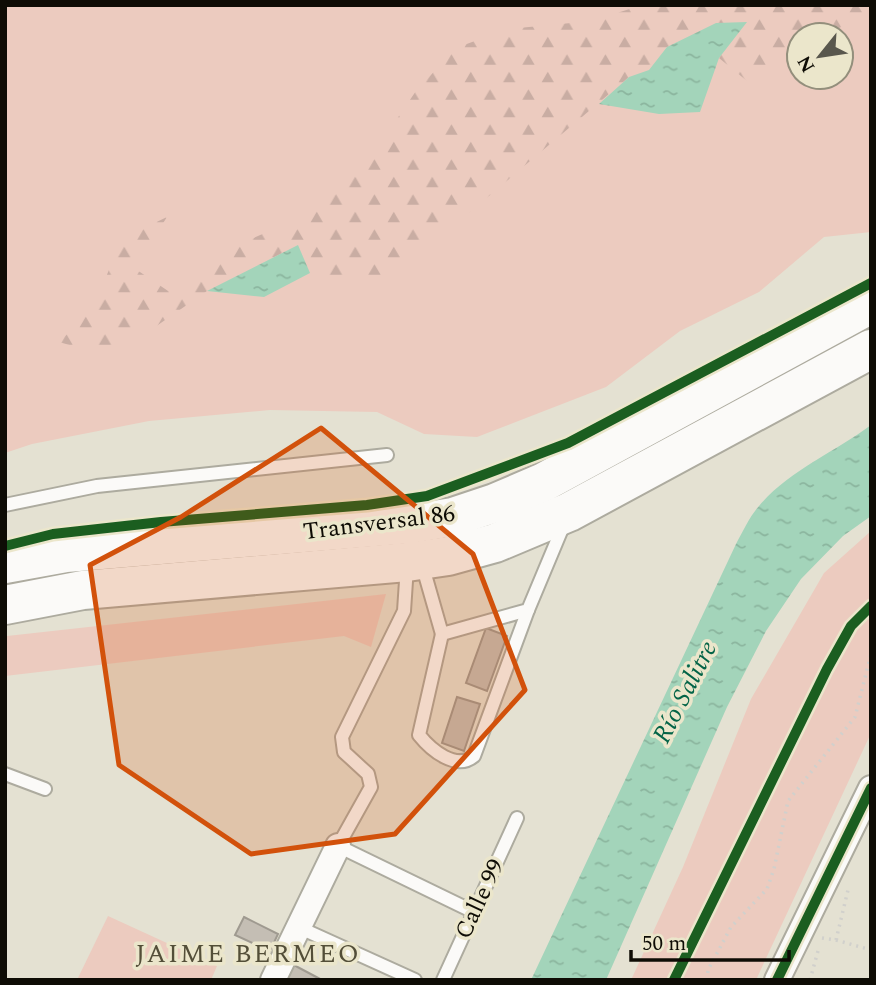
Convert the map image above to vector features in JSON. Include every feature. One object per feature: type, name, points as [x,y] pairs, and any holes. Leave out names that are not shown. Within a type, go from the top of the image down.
[{"type":"main road","name":"Transversal 86","points":[[5,564],[66,553],[410,524],[453,517],[544,482],[871,304]]},
{"type":"main road","name":"Transversal 86","points":[[5,604],[83,590],[414,561],[448,556],[495,543],[569,512],[871,349]]},
{"type":"street","points":[[777,980],[871,788]]},
{"type":"street","points":[[273,980],[338,846]]},
{"type":"lane","points":[[5,505],[97,486],[387,455]]},
{"type":"lane","points":[[414,561],[442,634],[419,735],[439,755],[468,761],[474,756],[528,610],[569,512]]},
{"type":"lane","points":[[414,561],[404,611],[342,737],[344,752],[368,774],[371,787],[338,846],[474,912]]},
{"type":"lane","points":[[442,634],[528,610]]},
{"type":"lane","points":[[5,774],[46,789]]},
{"type":"lane","name":"Calle 99","points":[[443,980],[517,818]]},
{"type":"lane","points":[[298,927],[415,980]]},
{"type":"path","points":[[707,980],[708,970],[731,927],[767,889],[774,869],[788,801],[855,717],[871,654]]},
{"type":"path","points":[[836,940],[871,950]]},
{"type":"path","points":[[678,979],[683,961]]},
{"type":"highlighted area","points":[[321,428],[473,554],[525,690],[395,834],[251,854],[119,765],[90,565],[181,517]]},
{"type":"green space","points":[[5,5],[871,5],[871,232],[824,237],[759,292],[680,331],[606,387],[477,437],[424,434],[377,412],[270,410],[149,421],[32,444],[5,453]]},
{"type":"green space","points":[[642,5],[871,5],[871,11],[852,21],[785,21],[785,58],[747,81],[719,58],[746,22],[667,47],[649,70],[629,77],[389,281],[310,273],[298,245],[207,291],[155,327],[94,352],[59,342],[74,327],[101,290],[121,239],[167,217],[134,268],[177,297],[240,244],[303,216],[375,151],[416,91],[456,48],[507,29],[592,21]]},
{"type":"green space","points":[[871,531],[871,733],[756,980],[631,980],[683,867],[751,699],[824,573]]},
{"type":"green space","points":[[386,594],[371,647],[344,636],[5,676],[7,636]]},
{"type":"green space","points":[[108,916],[217,966],[211,980],[77,980]]},
{"type":"water","points":[[747,22],[719,58],[700,112],[659,114],[599,104],[629,77],[649,70],[667,47],[716,23]]},
{"type":"water","points":[[298,245],[310,273],[264,297],[207,291]]},
{"type":"water","name":"Río Salitre","points":[[871,425],[871,516],[843,536],[801,579],[766,631],[727,707],[606,980],[531,980],[750,519],[759,506],[784,482]]},
{"type":"building","points":[[486,628],[507,636],[487,691],[466,683]]},
{"type":"building","points":[[457,697],[480,704],[464,751],[442,743]]},
{"type":"building","points":[[244,917],[278,934],[270,951],[235,935]]},
{"type":"building","points":[[290,963],[322,980],[281,980]]},
{"type":"cycle path","points":[[5,546],[53,534],[367,505],[427,496],[568,443],[871,283]]},
{"type":"cycle path","points":[[674,980],[827,669],[851,626],[871,606]]},
{"type":"cycle path","points":[[777,980],[871,788]]},
{"type":"district","name":"JAIME BERMEO","points":[[248,954]]}]
